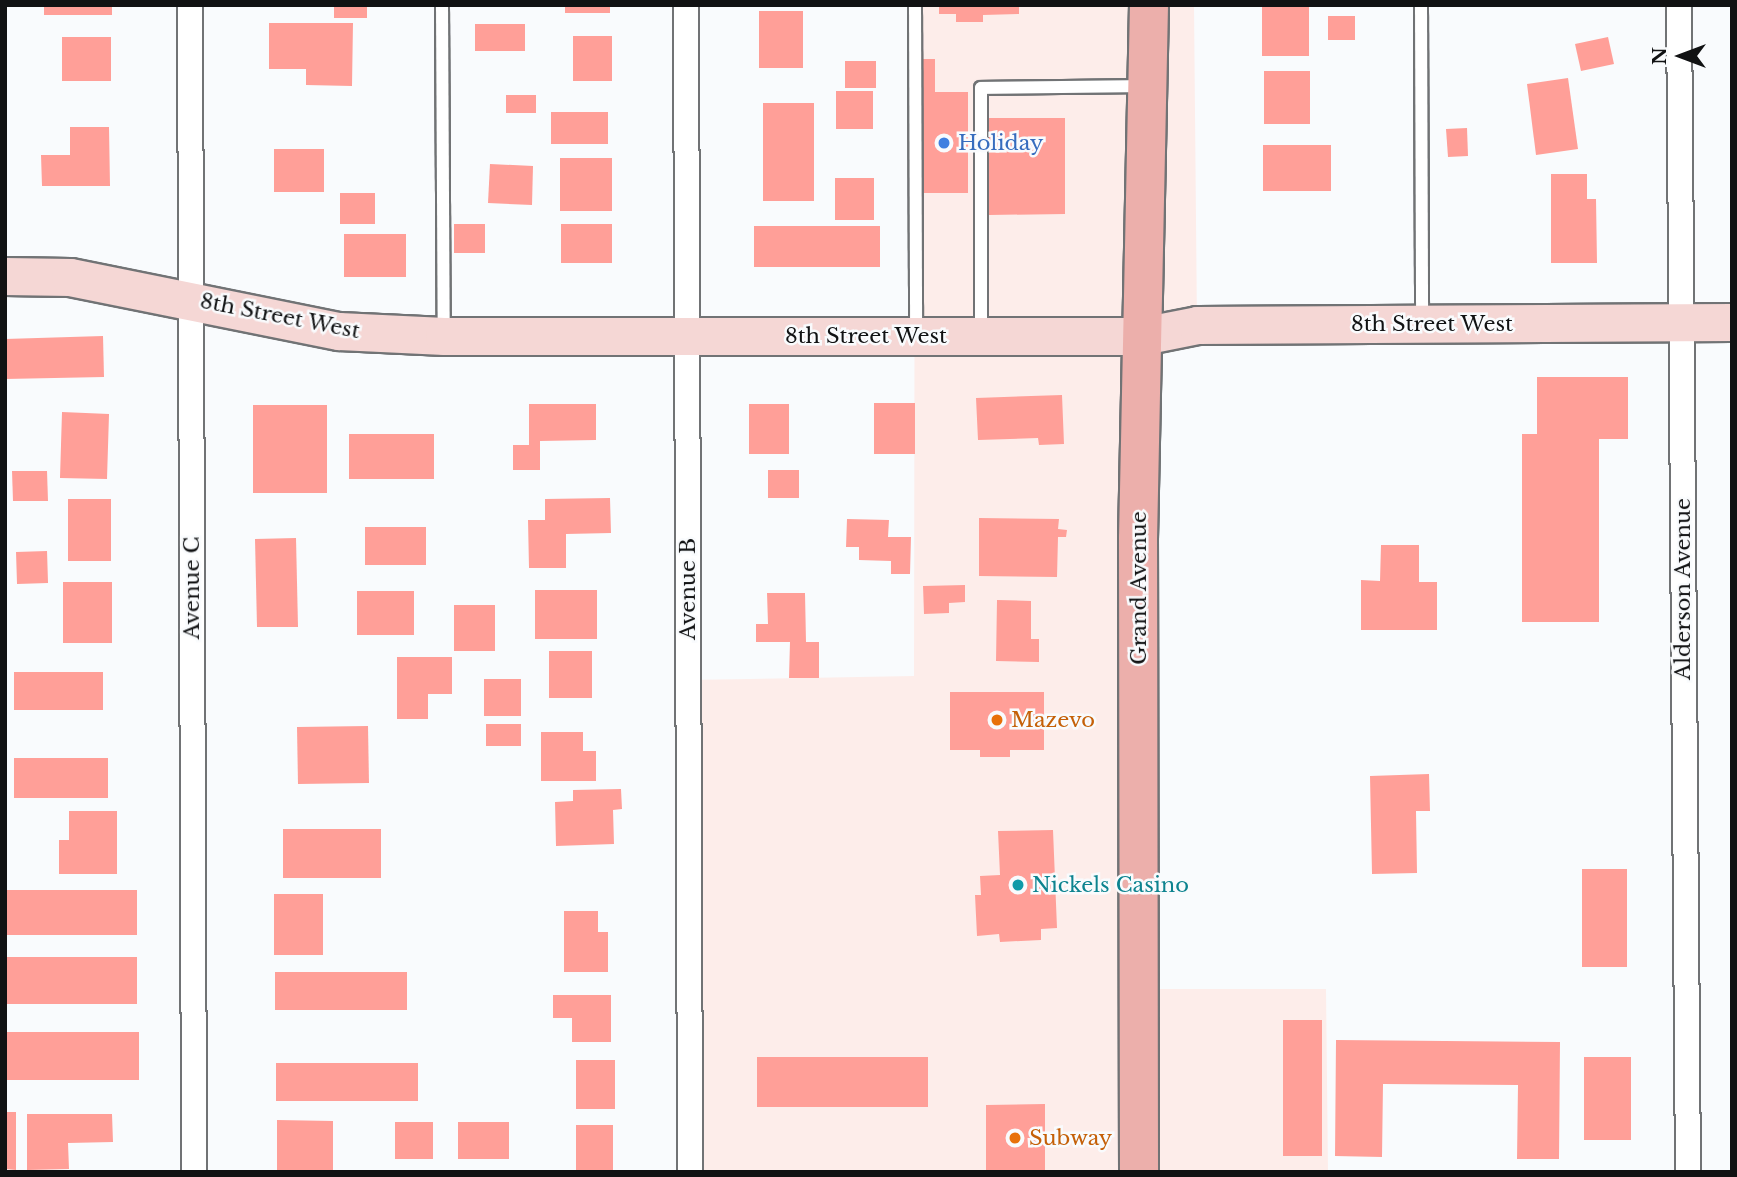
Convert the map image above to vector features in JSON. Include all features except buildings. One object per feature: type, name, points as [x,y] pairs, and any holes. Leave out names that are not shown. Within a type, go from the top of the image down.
[{"type":"main road","name":"Grand Avenue","points":[[1139,1172],[1142,336],[1149,5]]},
{"type":"street","name":"Avenue C","points":[[190,5],[194,1172]]},
{"type":"street","name":"Avenue B","points":[[686,5],[690,1172]]},
{"type":"street","name":"Alderson Avenue","points":[[1679,5],[1688,1172]]},
{"type":"street","name":"8th Street West","points":[[5,276],[71,277],[191,299],[339,331],[444,336],[1142,336],[1197,325],[1732,322]]},
{"type":"lane","points":[[442,5],[444,336]]},
{"type":"lane","points":[[915,5],[916,336]]},
{"type":"lane","points":[[1421,5],[1422,324]]},
{"type":"lane","points":[[981,336],[981,88],[1149,86]]},
{"type":"shaded area","points":[[915,5],[1194,5],[1197,325],[1142,336],[1139,989],[1326,989],[1328,1172],[690,1172],[688,680],[914,676]]},
{"type":"place","name":"Holiday","points":[[944,143]]},
{"type":"place","name":"Mazevo","points":[[997,720]]},
{"type":"place","name":"Nickels Casino","points":[[1018,885]]},
{"type":"place","name":"Subway","points":[[1015,1138]]}]
